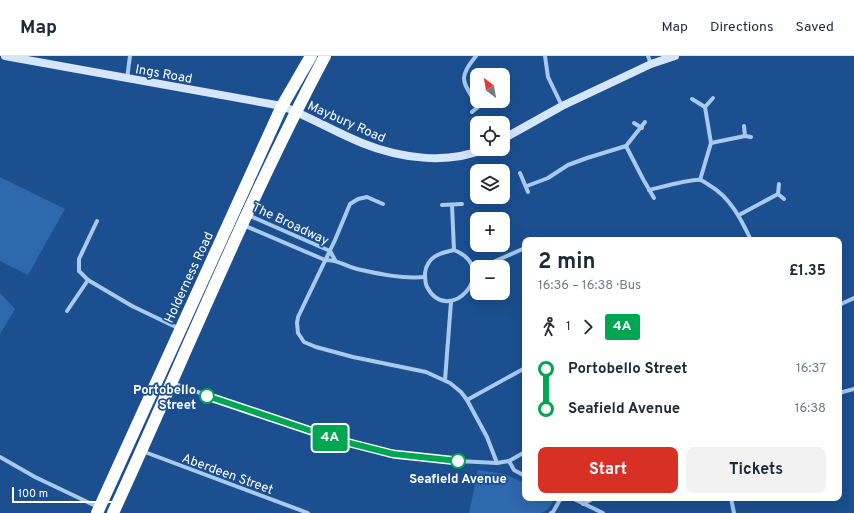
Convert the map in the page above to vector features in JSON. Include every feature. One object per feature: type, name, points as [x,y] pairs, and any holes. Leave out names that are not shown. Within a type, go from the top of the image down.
[{"type":"highway","name":"Holderness Road","points":[[98,510],[282,106],[312,56]]},
{"type":"highway","points":[[113,513],[245,220],[296,111],[325,56]]},
{"type":"street","name":"Ings Road","points":[[5,56],[282,106],[296,111]]},
{"type":"street","points":[[127,79],[130,56]]},
{"type":"street","points":[[472,112],[478,107],[464,81],[463,75],[469,64],[476,56]]},
{"type":"street","points":[[545,56],[548,77],[562,106]]},
{"type":"street","points":[[648,56],[651,64]]},
{"type":"street","points":[[510,136],[562,106],[651,64],[675,56]]},
{"type":"street","points":[[705,107],[713,98]]},
{"type":"street","points":[[692,99],[705,107],[711,144],[700,180]]},
{"type":"street","name":"Maybury Road","points":[[296,111],[362,143],[391,153],[438,158],[460,156],[470,153]]},
{"type":"street","points":[[527,186],[548,178],[568,166],[626,146],[642,128],[645,122]]},
{"type":"street","points":[[634,123],[642,128]]},
{"type":"street","points":[[744,126],[745,136]]},
{"type":"street","points":[[711,144],[745,136],[751,137]]},
{"type":"street","points":[[626,146],[654,198]]},
{"type":"street","points":[[520,174],[527,186],[528,192]]},
{"type":"street","points":[[650,190],[700,180],[718,190],[739,215],[750,237]]},
{"type":"street","points":[[778,194],[779,184]]},
{"type":"street","points":[[739,215],[778,194]]},
{"type":"street","points":[[778,194],[784,199]]},
{"type":"street","points":[[383,204],[376,198],[367,197],[358,199],[350,204],[297,323],[298,333],[304,342],[316,347],[353,357],[426,372],[446,380],[461,392],[467,400],[487,437],[497,463]]},
{"type":"street","points":[[442,205],[462,204]]},
{"type":"street","points":[[452,205],[454,250]]},
{"type":"street","name":"The Broadway","points":[[233,214],[325,260],[335,260],[355,269],[390,276],[425,278]]},
{"type":"street","name":"The Broadway","points":[[233,214],[245,220],[330,251],[335,260]]},
{"type":"street","points":[[97,221],[79,259],[78,271],[88,280],[132,306],[180,329]]},
{"type":"street","points":[[498,260],[522,249]]},
{"type":"street","points":[[470,262],[463,254],[454,250],[442,252],[431,258],[426,267],[425,278],[427,287],[433,295],[440,300],[451,302],[459,299],[467,293],[470,287]]},
{"type":"street","points":[[67,311],[88,280]]},
{"type":"street","points":[[842,304],[854,298]]},
{"type":"street","points":[[446,380],[451,302]]},
{"type":"street","points":[[467,400],[522,370]]},
{"type":"street","points":[[171,383],[338,440],[393,454],[458,461],[497,463],[509,461],[522,454]]},
{"type":"street","points":[[842,392],[854,389]]},
{"type":"street","name":"Aberdeen Street","points":[[141,451],[308,513]]},
{"type":"street","points":[[0,457],[98,510]]},
{"type":"street","points":[[509,461],[514,470],[522,474]]},
{"type":"street","points":[[551,513],[559,501]]},
{"type":"street","points":[[578,501],[603,513]]},
{"type":"street","points":[[583,504],[588,501]]},
{"type":"street","points":[[732,501],[734,513]]},
{"type":"shaded area","points":[[0,177],[65,209],[28,275],[0,261]]},
{"type":"shaded area","points":[[0,293],[15,309],[0,334]]},
{"type":"shaded area","points":[[478,470],[504,474],[522,482],[522,501],[553,502],[547,510],[541,513],[469,513]]},
{"type":"bus line","name":"4A","points":[[207,396],[338,440],[393,454],[458,461]]},
{"type":"place","name":"Portobello Street","points":[[207,396]]},
{"type":"place","name":"Seafield Avenue","points":[[458,461]]}]
